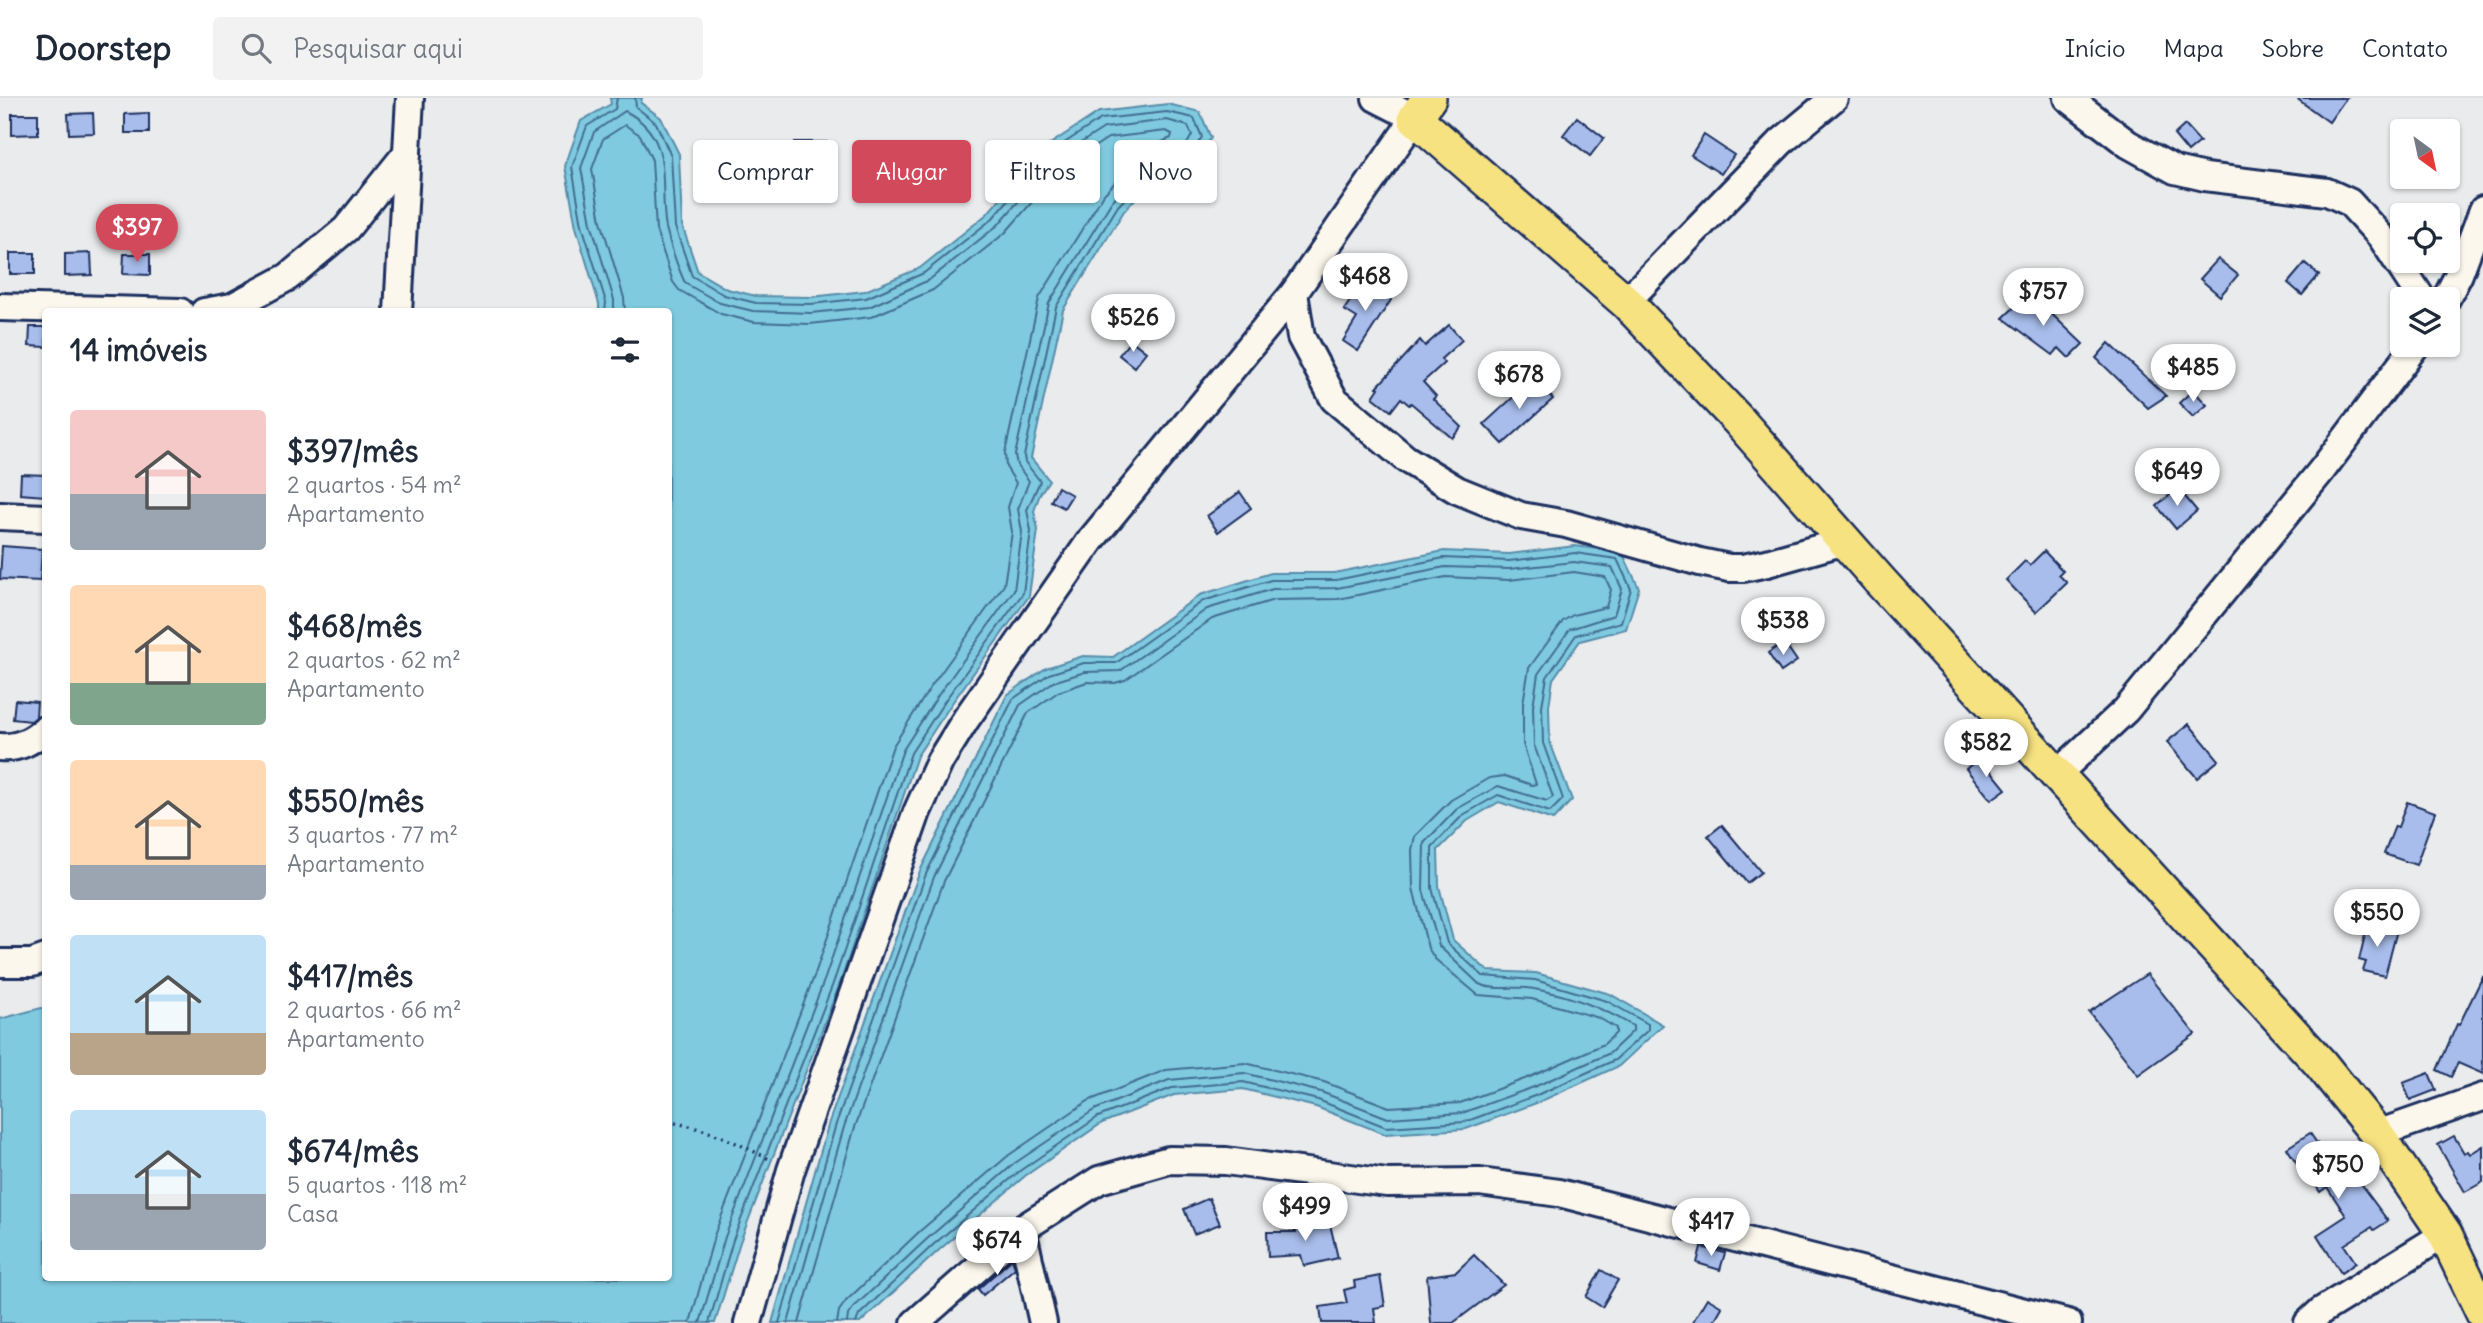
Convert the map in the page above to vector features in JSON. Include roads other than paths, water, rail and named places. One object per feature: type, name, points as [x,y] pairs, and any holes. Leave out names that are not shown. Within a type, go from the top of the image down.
[{"type":"main road","points":[[1422,108],[1626,302],[1739,421],[2320,1063],[2377,1134],[2445,1234],[2483,1313]]},
{"type":"street","points":[[398,308],[410,98]]},
{"type":"street","points":[[748,1323],[791,1170],[917,812],[940,761],[1091,540],[1294,293],[1422,108],[1376,98]]},
{"type":"street","points":[[1626,302],[1781,142],[1834,98]]},
{"type":"street","points":[[2068,98],[2128,145],[2175,170],[2205,177],[2327,192],[2349,202],[2382,238],[2414,287]]},
{"type":"street","points":[[226,308],[288,277],[346,229],[407,153]]},
{"type":"street","points":[[2452,287],[2483,210]]},
{"type":"street","points":[[1294,293],[1301,337],[1334,399],[1406,459],[1457,490],[1521,516],[1566,524],[1729,568],[1767,563],[1845,541]]},
{"type":"street","points":[[0,307],[42,308]]},
{"type":"street","points":[[2057,774],[2126,710],[2322,470],[2407,357]]},
{"type":"street","points":[[0,516],[42,517]]},
{"type":"street","points":[[0,747],[13,748],[42,733]]},
{"type":"street","points":[[0,963],[32,963],[42,959]]},
{"type":"street","points":[[2377,1134],[2483,1097]]},
{"type":"street","points":[[915,1323],[1022,1229],[1100,1180],[1169,1160],[1226,1161],[1387,1183],[1480,1182],[1559,1193],[2067,1323]]},
{"type":"street","points":[[1022,1229],[1043,1323]]},
{"type":"street","points":[[2308,1323],[2321,1311],[2445,1234]]},
{"type":"water","points":[[610,98],[642,98],[641,103],[661,118],[679,154],[682,225],[698,272],[727,289],[756,296],[811,297],[865,291],[920,268],[987,214],[996,203],[1100,203],[1100,140],[1056,140],[1099,112],[1168,104],[1200,112],[1211,138],[1114,140],[1114,203],[1131,203],[1063,310],[1031,458],[1049,480],[1034,511],[1038,530],[1029,596],[917,756],[840,983],[740,1242],[715,1323],[0,1323],[0,1019],[42,1008],[42,1281],[672,1281],[672,308],[599,308],[576,227],[565,166],[581,121],[611,104]]},
{"type":"water","points":[[1575,546],[1622,552],[1639,588],[1626,629],[1580,641],[1553,679],[1549,706],[1550,742],[1572,800],[1553,820],[1499,802],[1467,821],[1438,850],[1439,886],[1453,940],[1488,971],[1536,973],[1610,994],[1663,1025],[1619,1066],[1539,1102],[1466,1129],[1385,1134],[1316,1107],[1243,1089],[1174,1095],[1102,1123],[1025,1176],[860,1323],[772,1323],[829,1122],[920,871],[1007,695],[1046,668],[1083,656],[1113,657],[1200,595],[1271,573],[1334,573],[1444,551],[1509,554]]}]
